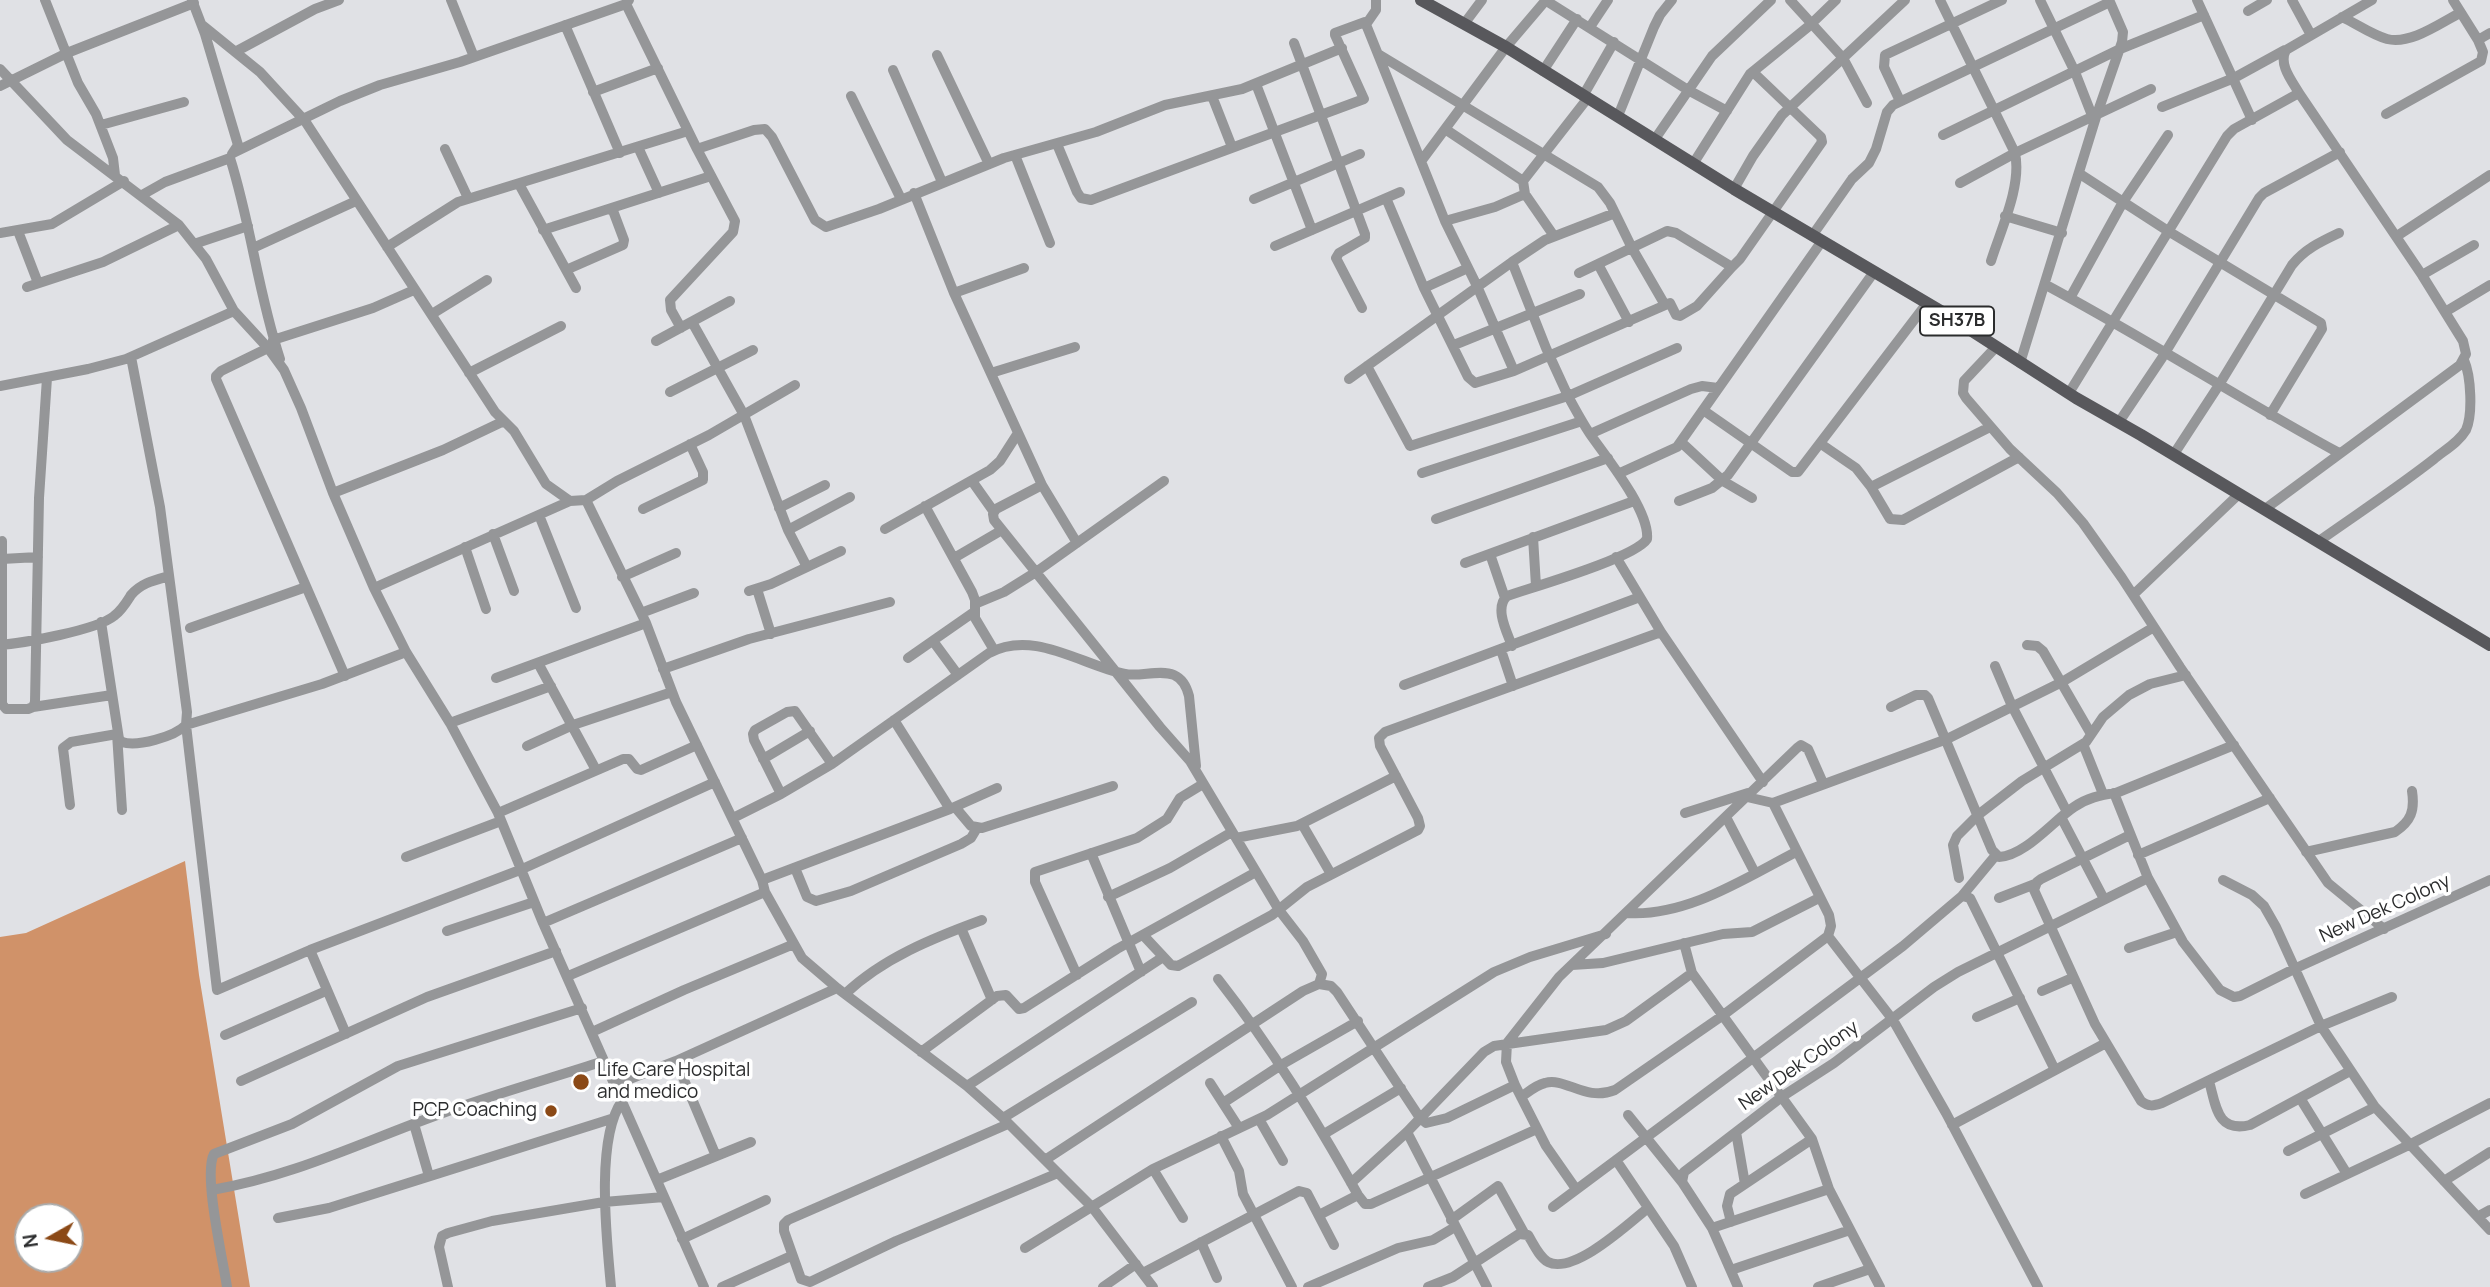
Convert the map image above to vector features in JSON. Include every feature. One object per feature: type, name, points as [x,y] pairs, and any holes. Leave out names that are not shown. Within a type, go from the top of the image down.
[{"type":"main road","name":"SH37B","points":[[1424,1],[1506,47],[1734,189],[1927,303],[2069,393],[2490,645]]},
{"type":"street","points":[[45,0],[78,83],[100,125],[120,178]]},
{"type":"street","points":[[235,52],[315,9],[339,0]]},
{"type":"street","points":[[451,0],[474,57]]},
{"type":"street","points":[[1057,144],[1077,192],[1082,198],[1091,200],[1364,99],[1335,33],[1367,23],[1376,10],[1376,0]]},
{"type":"street","points":[[1464,24],[1482,0]]},
{"type":"street","points":[[1422,160],[1506,47],[1546,0],[1688,90],[1727,111]]},
{"type":"street","points":[[1590,27],[1608,0]]},
{"type":"street","points":[[1618,117],[1660,15],[1672,0]]},
{"type":"street","points":[[1654,139],[1712,56],[1771,0]]},
{"type":"street","points":[[1790,0],[1843,58],[1867,103]]},
{"type":"street","points":[[1693,164],[1753,72],[1836,0]]},
{"type":"street","points":[[1734,189],[1753,156],[1790,108],[1905,0]]},
{"type":"street","points":[[1941,0],[2015,153],[2017,174],[1991,261]]},
{"type":"street","points":[[1900,101],[1884,67],[1885,55],[2002,0]]},
{"type":"street","points":[[2040,0],[2095,118]]},
{"type":"street","points":[[2197,0],[2252,120]]},
{"type":"street","points":[[2248,11],[2267,0]]},
{"type":"street","points":[[2292,0],[2311,35]]},
{"type":"street","points":[[2162,107],[2234,78],[2372,0]]},
{"type":"street","points":[[2386,114],[2481,61],[2483,52],[2478,40],[2453,0]]},
{"type":"street","points":[[1620,473],[1671,451],[1681,442],[1817,239],[1852,179],[1869,163],[1887,112],[1900,101],[2113,1],[2123,32],[2120,49],[2095,118],[2062,233],[2020,363]]},
{"type":"street","points":[[0,86],[67,53],[193,2],[238,145],[231,155],[253,248],[271,344],[301,408],[332,493],[374,588],[406,652],[450,723],[499,817],[703,1287]]},
{"type":"street","points":[[142,195],[165,182],[231,155],[380,85],[474,57],[628,2],[688,131],[735,221],[735,229],[672,296],[670,306],[681,328]]},
{"type":"street","points":[[2342,17],[2378,36],[2401,40],[2460,13]]},
{"type":"street","points":[[1943,135],[2120,49],[2204,15]]},
{"type":"street","points":[[1543,71],[1577,19]]},
{"type":"street","points":[[1367,23],[1445,221],[1514,371]]},
{"type":"street","points":[[202,25],[260,72],[303,119],[495,412],[514,432],[547,484],[570,501]]},
{"type":"street","points":[[565,25],[620,152]]},
{"type":"street","points":[[2478,40],[2490,33]]},
{"type":"street","points":[[1554,236],[1525,194],[1523,181],[1585,98],[1614,42]]},
{"type":"street","points":[[1294,43],[1366,237],[1339,253],[1336,258],[1362,308]]},
{"type":"street","points":[[697,149],[754,130],[765,130],[772,137],[815,220],[827,227],[989,164],[1109,128],[1165,105],[1256,84],[1342,48]]},
{"type":"street","points":[[2286,50],[2283,56],[2284,64],[2299,93],[2397,236],[2466,348],[2464,360],[2470,380],[2469,419],[2458,440],[2411,477],[2319,541]]},
{"type":"street","points":[[1378,54],[1598,187],[1665,305]]},
{"type":"street","points":[[937,55],[989,164]]},
{"type":"street","points":[[593,92],[658,68]]},
{"type":"street","points":[[0,69],[67,140],[179,225],[206,258],[234,311],[271,344]]},
{"type":"street","points":[[893,70],[942,182]]},
{"type":"street","points":[[1386,198],[1424,288],[1472,383],[1514,371],[1670,303],[1678,316],[1697,306],[1740,259],[1822,142],[1821,137],[1753,72]]},
{"type":"street","points":[[1256,84],[1311,230]]},
{"type":"street","points":[[1960,183],[2015,153],[2095,118],[2151,89]]},
{"type":"street","points":[[2069,393],[2227,136],[2234,129],[2299,93]]},
{"type":"street","points":[[851,96],[901,199]]},
{"type":"street","points":[[1212,96],[1232,147]]},
{"type":"street","points":[[100,125],[184,102]]},
{"type":"street","points":[[1445,129],[1523,181]]},
{"type":"street","points":[[387,247],[448,207],[468,198],[688,131]]},
{"type":"street","points":[[2070,298],[2123,202],[2168,135]]},
{"type":"street","points":[[638,147],[659,193]]},
{"type":"street","points":[[445,149],[468,198]]},
{"type":"street","points":[[2119,422],[2264,193],[2340,152]]},
{"type":"street","points":[[1254,199],[1360,154]]},
{"type":"street","points":[[1015,155],[1051,243]]},
{"type":"street","points":[[2080,174],[2218,262],[2322,323],[2322,329],[2270,415]]},
{"type":"street","points":[[2397,236],[2490,175]]},
{"type":"street","points":[[543,230],[711,176]]},
{"type":"street","points":[[0,233],[59,221],[120,178]]},
{"type":"street","points":[[519,184],[576,288]]},
{"type":"street","points":[[1275,246],[1400,192]]},
{"type":"street","points":[[914,194],[954,293],[1042,485],[1077,542]]},
{"type":"street","points":[[1445,221],[1495,207],[1525,194]]},
{"type":"street","points":[[253,248],[356,201]]},
{"type":"street","points":[[566,270],[623,245],[624,240],[612,208]]},
{"type":"street","points":[[1349,379],[1512,262],[1554,236],[1615,213]]},
{"type":"street","points":[[2005,216],[2062,233]]},
{"type":"street","points":[[27,286],[103,262],[179,225]]},
{"type":"street","points":[[194,244],[248,226]]},
{"type":"street","points":[[18,231],[38,283]]},
{"type":"street","points":[[1579,274],[1664,232],[1672,231],[1732,267]]},
{"type":"street","points":[[2174,454],[2300,255],[2339,233]]},
{"type":"street","points":[[2422,275],[2474,244]]},
{"type":"street","points":[[1505,597],[1616,558],[1639,547],[1647,539],[1646,526],[1620,473],[1590,434],[1568,396],[1512,262]]},
{"type":"street","points":[[1598,264],[1629,322]]},
{"type":"street","points":[[954,293],[1024,268]]},
{"type":"street","points":[[1424,288],[1468,268]]},
{"type":"street","points":[[1679,501],[1723,481],[1874,272]]},
{"type":"street","points":[[432,314],[487,280]]},
{"type":"street","points":[[2046,285],[2339,453]]},
{"type":"street","points":[[2445,312],[2490,285]]},
{"type":"street","points":[[345,677],[216,379],[221,371],[271,344],[373,308],[414,289]]},
{"type":"street","points":[[1454,345],[1580,294]]},
{"type":"street","points":[[656,341],[730,301]]},
{"type":"street","points":[[1703,410],[1796,473],[1802,469],[1927,303]]},
{"type":"street","points":[[0,386],[88,369],[131,357],[234,311]]},
{"type":"street","points":[[692,322],[744,415],[788,530],[807,567]]},
{"type":"street","points":[[469,373],[561,326]]},
{"type":"street","points":[[991,373],[1075,346]]},
{"type":"street","points":[[1996,347],[1967,376],[1963,387],[1966,398],[1990,427],[2057,493],[2083,523],[2328,883],[2384,929]]},
{"type":"street","points":[[1367,366],[1410,446],[1568,396],[1677,348]]},
{"type":"street","points":[[670,392],[752,350]]},
{"type":"street","points":[[131,357],[148,438],[169,576],[187,712],[186,725],[217,990],[310,950],[520,870],[715,782]]},
{"type":"street","points":[[2265,509],[2464,360]]},
{"type":"street","points":[[33,707],[41,460],[47,378]]},
{"type":"street","points":[[374,588],[570,501],[586,500],[794,385]]},
{"type":"street","points":[[1590,434],[1691,389],[1702,386],[1718,388]]},
{"type":"street","points":[[332,493],[443,450],[504,421]]},
{"type":"street","points":[[1422,473],[1582,421]]},
{"type":"street","points":[[1871,487],[1990,427]]},
{"type":"street","points":[[885,529],[996,466],[1018,433]]},
{"type":"street","points":[[1681,442],[1723,481],[1752,498]]},
{"type":"street","points":[[643,509],[703,480],[703,472],[690,444]]},
{"type":"street","points":[[1821,444],[1850,463],[1871,487],[1890,519],[1903,520],[2019,457]]},
{"type":"street","points":[[1436,519],[1608,457]]},
{"type":"street","points":[[972,481],[994,512],[994,520],[1196,770],[1279,910],[1303,941],[1322,974],[1319,984]]},
{"type":"street","points":[[908,658],[974,608],[1036,572],[1164,481]]},
{"type":"street","points":[[779,508],[825,485]]},
{"type":"street","points":[[994,512],[1042,485]]},
{"type":"street","points":[[2133,595],[2239,494]]},
{"type":"street","points":[[788,530],[850,497]]},
{"type":"street","points":[[586,500],[643,618],[672,692],[762,880],[765,892],[802,958],[967,1087],[1005,1121],[1092,1207],[1153,1287]]},
{"type":"street","points":[[1465,563],[1634,501]]},
{"type":"street","points":[[925,506],[974,596],[975,618],[994,650]]},
{"type":"street","points":[[539,515],[576,608]]},
{"type":"street","points":[[954,558],[1002,530]]},
{"type":"street","points":[[493,534],[514,591]]},
{"type":"street","points":[[1533,537],[1536,586]]},
{"type":"street","points":[[2,541],[3,707],[8,710],[112,695]]},
{"type":"street","points":[[465,547],[486,609]]},
{"type":"street","points":[[771,634],[753,590],[841,551]]},
{"type":"street","points":[[622,577],[676,554]]},
{"type":"street","points":[[1490,554],[1505,597],[1500,608],[1512,646]]},
{"type":"street","points":[[2,559],[38,557]]},
{"type":"street","points":[[1616,558],[1661,632],[1763,782]]},
{"type":"street","points":[[1,645],[36,640],[101,622],[116,615],[143,585],[169,576]]},
{"type":"street","points":[[190,628],[306,587]]},
{"type":"street","points":[[496,678],[643,618],[694,593]]},
{"type":"street","points":[[1404,684],[1640,597]]},
{"type":"street","points":[[663,669],[771,634],[890,602]]},
{"type":"street","points":[[101,622],[117,734],[122,810]]},
{"type":"street","points":[[1685,813],[1749,795],[1773,803],[1947,739],[2060,683],[2154,627]]},
{"type":"street","points":[[1143,935],[1173,966],[1181,965],[1279,910],[1307,887],[1418,830],[1420,822],[1380,746],[1379,738],[1385,732],[1661,632]]},
{"type":"street","points":[[933,641],[958,675]]},
{"type":"street","points":[[2027,645],[2037,646],[2043,651],[2091,734]]},
{"type":"street","points":[[733,818],[832,764],[994,650],[1018,646],[1044,647],[1115,672],[1138,675],[1173,674],[1183,682],[1189,696],[1196,770]]},
{"type":"street","points":[[1501,650],[1513,686]]},
{"type":"street","points":[[117,734],[122,742],[131,744],[170,736],[186,725],[345,677],[406,652]]},
{"type":"street","points":[[538,663],[596,771]]},
{"type":"street","points":[[1995,666],[2104,899]]},
{"type":"street","points":[[1959,877],[1953,845],[1957,836],[1978,815],[2044,767],[2083,744],[2103,717],[2129,695],[2150,684],[2186,675]]},
{"type":"street","points":[[450,723],[551,686]]},
{"type":"street","points":[[527,746],[573,725],[672,692]]},
{"type":"street","points":[[1891,707],[1916,695],[1925,695],[1932,703],[1996,855]]},
{"type":"street","points":[[781,794],[753,737],[755,730],[793,710],[800,714],[832,764]]},
{"type":"street","points":[[894,720],[952,808],[968,824],[977,828],[1113,786]]},
{"type":"street","points":[[764,760],[810,731]]},
{"type":"street","points":[[70,805],[63,748],[71,743],[117,734]]},
{"type":"street","points":[[406,857],[625,758],[640,770],[697,744]]},
{"type":"street","points":[[2083,744],[2130,835],[2148,878]]},
{"type":"street","points":[[1576,1189],[1553,1158],[1515,1086],[1506,1062],[1507,1043],[1559,977],[1801,745],[1808,749],[1823,783]]},
{"type":"street","points":[[1996,855],[2004,857],[2026,846],[2076,806],[2234,745]]},
{"type":"street","points":[[1108,897],[1234,835],[1282,830],[1302,824],[1396,776]]},
{"type":"street","points":[[1077,975],[1035,882],[1034,874],[1037,870],[1137,838],[1163,822],[1180,798],[1203,784]]},
{"type":"street","points":[[762,880],[998,788]]},
{"type":"street","points":[[2306,852],[2395,832],[2411,817],[2414,806],[2412,791]]},
{"type":"street","points":[[2138,855],[2270,798]]},
{"type":"street","points":[[1521,1097],[1538,1086],[1551,1082],[1590,1093],[1606,1094],[1625,1084],[1722,1016],[1828,936],[1830,922],[1773,803]]},
{"type":"street","points":[[1726,817],[1755,873]]},
{"type":"street","points":[[1302,824],[1331,874]]},
{"type":"street","points":[[795,868],[807,897],[816,901],[851,891],[961,844],[971,838],[977,828]]},
{"type":"street","points":[[1999,898],[2035,884],[2130,835]]},
{"type":"street","points":[[543,923],[742,838]]},
{"type":"street","points":[[1627,913],[1651,913],[1683,906],[1796,852]]},
{"type":"street","points":[[1091,853],[1141,972]]},
{"type":"street","points":[[1553,1207],[1919,933],[1962,896],[1996,855]]},
{"type":"street","points":[[921,1052],[1000,995],[1006,995],[1022,1009],[1128,943],[1256,872]]},
{"type":"street","name":"New Dek Colony","points":[[1682,1182],[1684,1172],[1783,1096],[1893,1020],[1934,987],[1997,951],[2148,878],[2199,964],[2227,995],[2240,996],[2490,880]]},
{"type":"street","points":[[2223,880],[2252,895],[2264,906],[2276,926],[2321,1026],[2375,1107],[2490,1230]]},
{"type":"street","points":[[2035,884],[2034,890],[2072,978],[2106,1043],[2146,1105],[2153,1106],[2321,1026],[2392,997]]},
{"type":"street","points":[[568,976],[765,892]]},
{"type":"street","points":[[1962,896],[1967,895],[1970,898],[2055,1070]]},
{"type":"street","points":[[1572,965],[1603,963],[1723,934],[1752,932],[1819,898]]},
{"type":"street","points":[[447,931],[534,902]]},
{"type":"street","points":[[614,1085],[841,991],[905,952],[982,920]]},
{"type":"street","points":[[961,928],[992,1000]]},
{"type":"street","points":[[2129,948],[2178,932]]},
{"type":"street","points":[[1025,1248],[1153,1169],[1259,1119],[1494,972],[1530,957],[1606,934]]},
{"type":"street","points":[[1828,936],[1893,1020],[2038,1287]]},
{"type":"street","points":[[1684,943],[1692,973],[1812,1139],[1829,1189],[1880,1287]]},
{"type":"street","points":[[592,1032],[794,944]]},
{"type":"street","points":[[310,950],[346,1034]]},
{"type":"street","points":[[241,1081],[445,989],[556,951]]},
{"type":"street","points":[[967,1087],[1163,957]]},
{"type":"street","points":[[1351,1183],[1494,1046],[1606,1030],[1626,1021],[1692,973]]},
{"type":"street","points":[[2042,991],[2072,978]]},
{"type":"street","points":[[1218,979],[1253,1023],[1301,1094],[1365,1204],[1371,1204],[1537,1129]]},
{"type":"street","points":[[1045,1160],[1253,1023],[1303,991],[1319,984],[1331,986],[1337,992],[1420,1118],[1426,1123],[1437,1122],[1515,1086]]},
{"type":"street","points":[[225,1035],[326,991]]},
{"type":"street","points":[[1977,1017],[2020,998]]},
{"type":"street","points":[[1058,1173],[896,1241],[810,1282],[801,1279],[784,1231],[784,1224],[788,1220],[1005,1121],[1192,1002]]},
{"type":"street","points":[[227,1287],[212,1190],[210,1165],[214,1154],[277,1131],[398,1066],[582,1008]]},
{"type":"street","points":[[1223,1103],[1281,1065],[1358,1021]]},
{"type":"street","points":[[1952,1125],[2106,1043]]},
{"type":"street","points":[[212,1190],[272,1177],[414,1124],[604,1061]]},
{"type":"street","points":[[676,1061],[716,1156]]},
{"type":"street","points":[[2209,1081],[2223,1121],[2230,1126],[2250,1125],[2350,1071]]},
{"type":"street","points":[[1210,1083],[1239,1128]]},
{"type":"street","points":[[1324,1134],[1401,1088]]},
{"type":"street","points":[[2300,1098],[2347,1174]]},
{"type":"street","points":[[611,1287],[604,1202],[611,1119],[622,1101]]},
{"type":"street","points":[[2305,1194],[2490,1103]]},
{"type":"street","points":[[2288,1151],[2375,1107]]},
{"type":"street","points":[[1628,1115],[1682,1182],[1712,1228],[1738,1287]]},
{"type":"street","points":[[278,1218],[329,1208],[611,1119]]},
{"type":"street","points":[[1259,1119],[1283,1161]]},
{"type":"street","points":[[414,1124],[429,1175]]},
{"type":"street","points":[[1407,1132],[1487,1287]]},
{"type":"street","points":[[1736,1132],[1745,1184]]},
{"type":"street","points":[[1221,1136],[1239,1171],[1242,1194],[1292,1287]]},
{"type":"street","points":[[1731,1222],[1727,1199],[1730,1194],[1812,1139]]},
{"type":"street","points":[[657,1180],[751,1142]]},
{"type":"street","points":[[2444,1181],[2490,1152]]},
{"type":"street","points":[[1616,1160],[1674,1246],[1692,1287]]},
{"type":"street","points":[[1153,1169],[1183,1218]]},
{"type":"street","points":[[1308,1287],[1398,1248],[1433,1240],[1498,1186],[1524,1233],[1548,1262],[1573,1261],[1588,1254],[1648,1208]]},
{"type":"street","points":[[1712,1228],[1829,1189]]},
{"type":"street","points":[[1103,1287],[1139,1268],[1201,1242],[1299,1191],[1307,1194],[1334,1245]]},
{"type":"street","points":[[1319,1215],[1358,1195]]},
{"type":"street","points":[[448,1287],[439,1247],[442,1237],[465,1227],[604,1202],[664,1197]]},
{"type":"street","points":[[682,1239],[766,1200]]},
{"type":"street","points":[[2479,1216],[2490,1210]]},
{"type":"street","points":[[1731,1270],[1850,1230]]},
{"type":"street","points":[[1428,1287],[1453,1278],[1524,1233]]},
{"type":"street","points":[[1201,1242],[1217,1278]]},
{"type":"street","points":[[722,1287],[792,1256]]},
{"type":"street","points":[[1818,1287],[1870,1269]]},
{"type":"shaded area","points":[[185,861],[199,975],[250,1287],[0,1287],[0,937],[26,933]]},
{"type":"place","name":"Life Care Hospital and medico","points":[[581,1082]]},
{"type":"place","name":"PCP Coaching","points":[[551,1111]]}]
